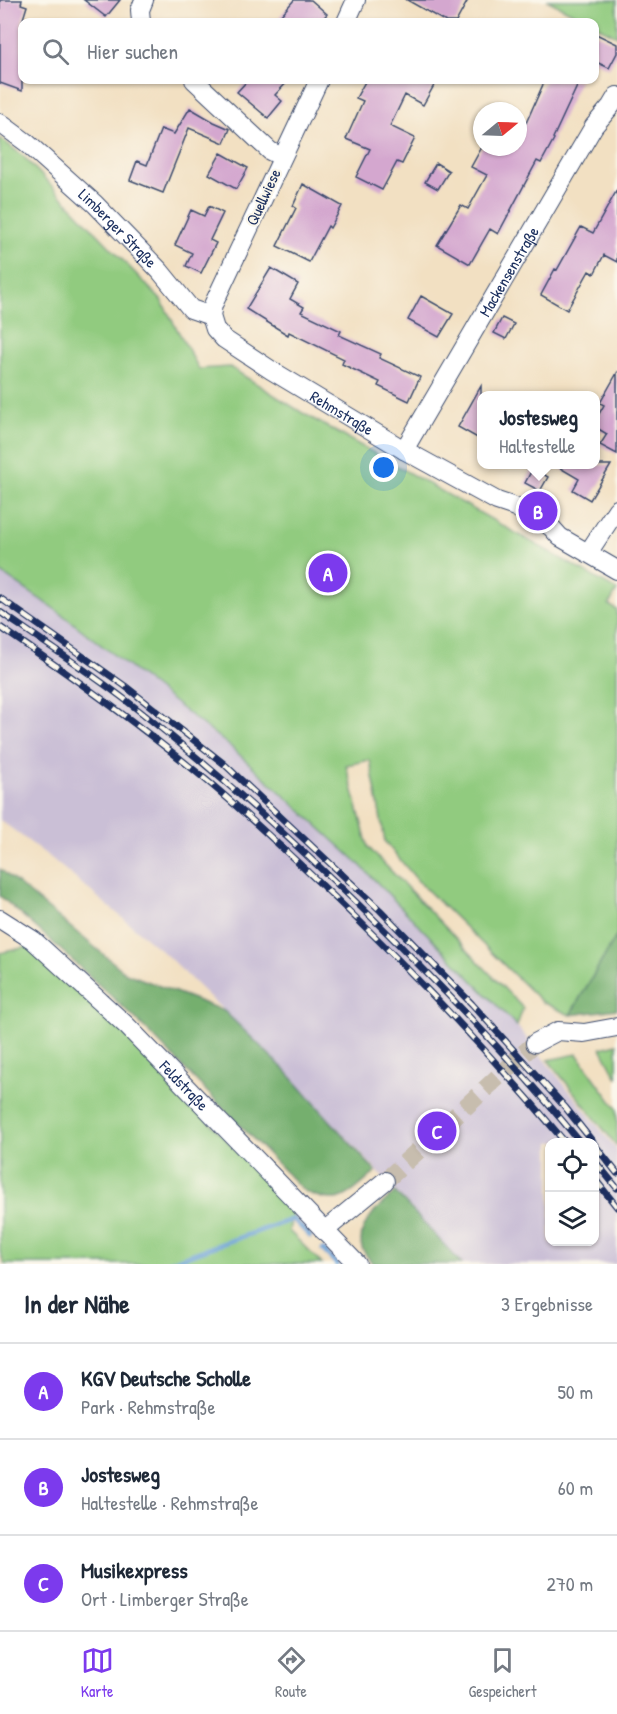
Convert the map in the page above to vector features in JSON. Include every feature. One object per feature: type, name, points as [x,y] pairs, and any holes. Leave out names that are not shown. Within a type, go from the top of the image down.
[{"type":"street","points":[[141,18],[140,10],[144,0]]},
{"type":"street","points":[[348,18],[356,0]]},
{"type":"street","points":[[198,84],[270,151],[282,157]]},
{"type":"street","name":"Quellwiese","points":[[211,316],[216,297],[317,84]]},
{"type":"street","name":"Mackensenstraße","points":[[404,450],[594,126],[617,96]]},
{"type":"street","name":"Limberger Straße","points":[[0,123],[27,143],[95,204],[159,271],[191,309],[211,316]]},
{"type":"street","name":"Rehmstraße","points":[[211,316],[215,329],[224,339],[271,370],[404,450],[496,501],[515,507],[534,517],[551,527],[560,537],[617,570]]},
{"type":"street","points":[[588,553],[617,509]]},
{"type":"street","name":"Feldstraße","points":[[0,919],[33,940],[127,1026],[357,1264]]},
{"type":"street","points":[[535,1043],[558,1031],[585,1033],[617,1027]]},
{"type":"street","points":[[324,1231],[384,1181]]},
{"type":"shaded area","points":[[0,572],[59,612],[231,747],[357,862],[517,1026],[617,1150],[617,1264],[462,1264],[285,1070],[162,951],[51,858],[0,820]]},
{"type":"green space","points":[[547,0],[617,0],[617,36],[599,27],[599,18],[582,18]]},
{"type":"green space","points":[[0,138],[24,157],[161,300],[199,369],[230,367],[301,412],[617,590],[609,605],[617,610],[617,935],[570,1015],[542,1002],[418,881],[385,842],[370,760],[346,765],[368,847],[523,1008],[517,1026],[357,862],[231,747],[59,612],[0,572]]},
{"type":"green space","points":[[0,869],[126,973],[224,1011],[285,1070],[376,1172],[351,1193],[336,1199],[327,1199],[304,1191],[137,1020],[0,896]]},
{"type":"green space","points":[[617,935],[617,1009],[570,1015]]},
{"type":"green space","points":[[30,946],[124,1032],[293,1210],[289,1231],[322,1264],[4,1264],[0,1252],[0,953]]},
{"type":"green space","points":[[617,1044],[617,1078],[601,1048]]},
{"type":"green space","points":[[577,1054],[617,1109],[617,1146],[548,1060]]},
{"type":"green space","points":[[395,1192],[462,1264],[373,1264],[362,1248],[363,1231],[371,1216]]},
{"type":"building","points":[[0,0],[22,0],[21,4],[27,6],[23,18],[18,18],[18,84],[22,84],[22,91],[0,83]]},
{"type":"building","points":[[84,0],[120,0],[106,17]]},
{"type":"building","points":[[294,0],[311,0],[327,14],[324,18],[278,18]]},
{"type":"building","points":[[407,0],[468,0],[458,18],[439,18]]},
{"type":"building","points":[[599,35],[617,44],[617,53],[609,68],[599,63]]},
{"type":"building","points":[[244,84],[285,84],[275,95],[282,101],[268,118],[237,92]]},
{"type":"building","points":[[364,84],[435,84],[423,105],[405,95],[390,126],[415,138],[402,164],[397,162],[382,190],[356,177],[370,149],[346,139],[363,101],[356,98]]},
{"type":"building","points":[[543,84],[578,84],[541,163],[537,161],[498,234],[490,229],[470,264],[437,245],[461,205],[468,209],[487,175],[471,167],[477,156],[527,156],[527,121]]},
{"type":"building","points":[[190,108],[230,129],[224,143],[189,128],[163,193],[130,180],[137,161],[147,165],[161,129],[174,134]]},
{"type":"building","points":[[221,153],[248,168],[236,189],[209,174]]},
{"type":"building","points":[[436,163],[449,171],[438,189],[425,182]]},
{"type":"building","points":[[303,184],[342,206],[330,228],[328,226],[309,262],[277,246],[296,208],[293,206]]},
{"type":"building","points":[[617,190],[617,262],[604,255],[594,274],[589,271],[567,310],[541,295],[581,227],[593,233]]},
{"type":"building","points":[[209,206],[223,213],[210,240],[216,243],[201,273],[186,266],[192,253],[175,245],[191,210],[204,216]]},
{"type":"building","points":[[271,268],[298,284],[290,299],[304,307],[301,312],[341,331],[339,335],[381,354],[379,358],[420,377],[409,401],[378,386],[380,382],[342,364],[344,359],[289,332],[288,335],[246,309]]},
{"type":"building","points":[[421,296],[453,314],[439,337],[408,320]]},
{"type":"building","points":[[502,318],[514,324],[506,339],[494,333]]},
{"type":"building","points":[[617,373],[617,454],[600,445],[607,434],[600,430],[600,412],[604,405],[600,403]]},
{"type":"building","points":[[477,393],[477,438],[458,427]]},
{"type":"building","points":[[600,465],[611,465],[590,500],[573,490],[579,479],[562,469],[600,469]]},
{"type":"building","points":[[532,469],[548,477],[540,491],[525,483]]},
{"type":"waterway","points":[[164,1264],[293,1219],[310,1236]]},
{"type":"waterway","points":[[323,1250],[337,1264]]},
{"type":"tunnel","points":[[385,1181],[535,1043]]},
{"type":"railway","points":[[0,598],[125,686],[223,763],[380,910],[472,1004],[565,1107],[590,1138]]},
{"type":"railway","points":[[0,612],[123,698],[201,761],[277,828],[351,897],[443,989],[523,1075],[577,1138]]},
{"type":"railway","points":[[0,627],[134,723],[186,763],[254,822],[419,980],[562,1138]]},
{"type":"railway","points":[[599,1150],[617,1173]]},
{"type":"railway","points":[[599,1166],[617,1188]]},
{"type":"railway","points":[[599,1184],[617,1207]]},
{"type":"place","name":"Jostesweg","points":[[538,511]]},
{"type":"place","name":"KGV Deutsche Scholle","points":[[328,573]]},
{"type":"place","name":"Musikexpress","points":[[437,1131]]}]
